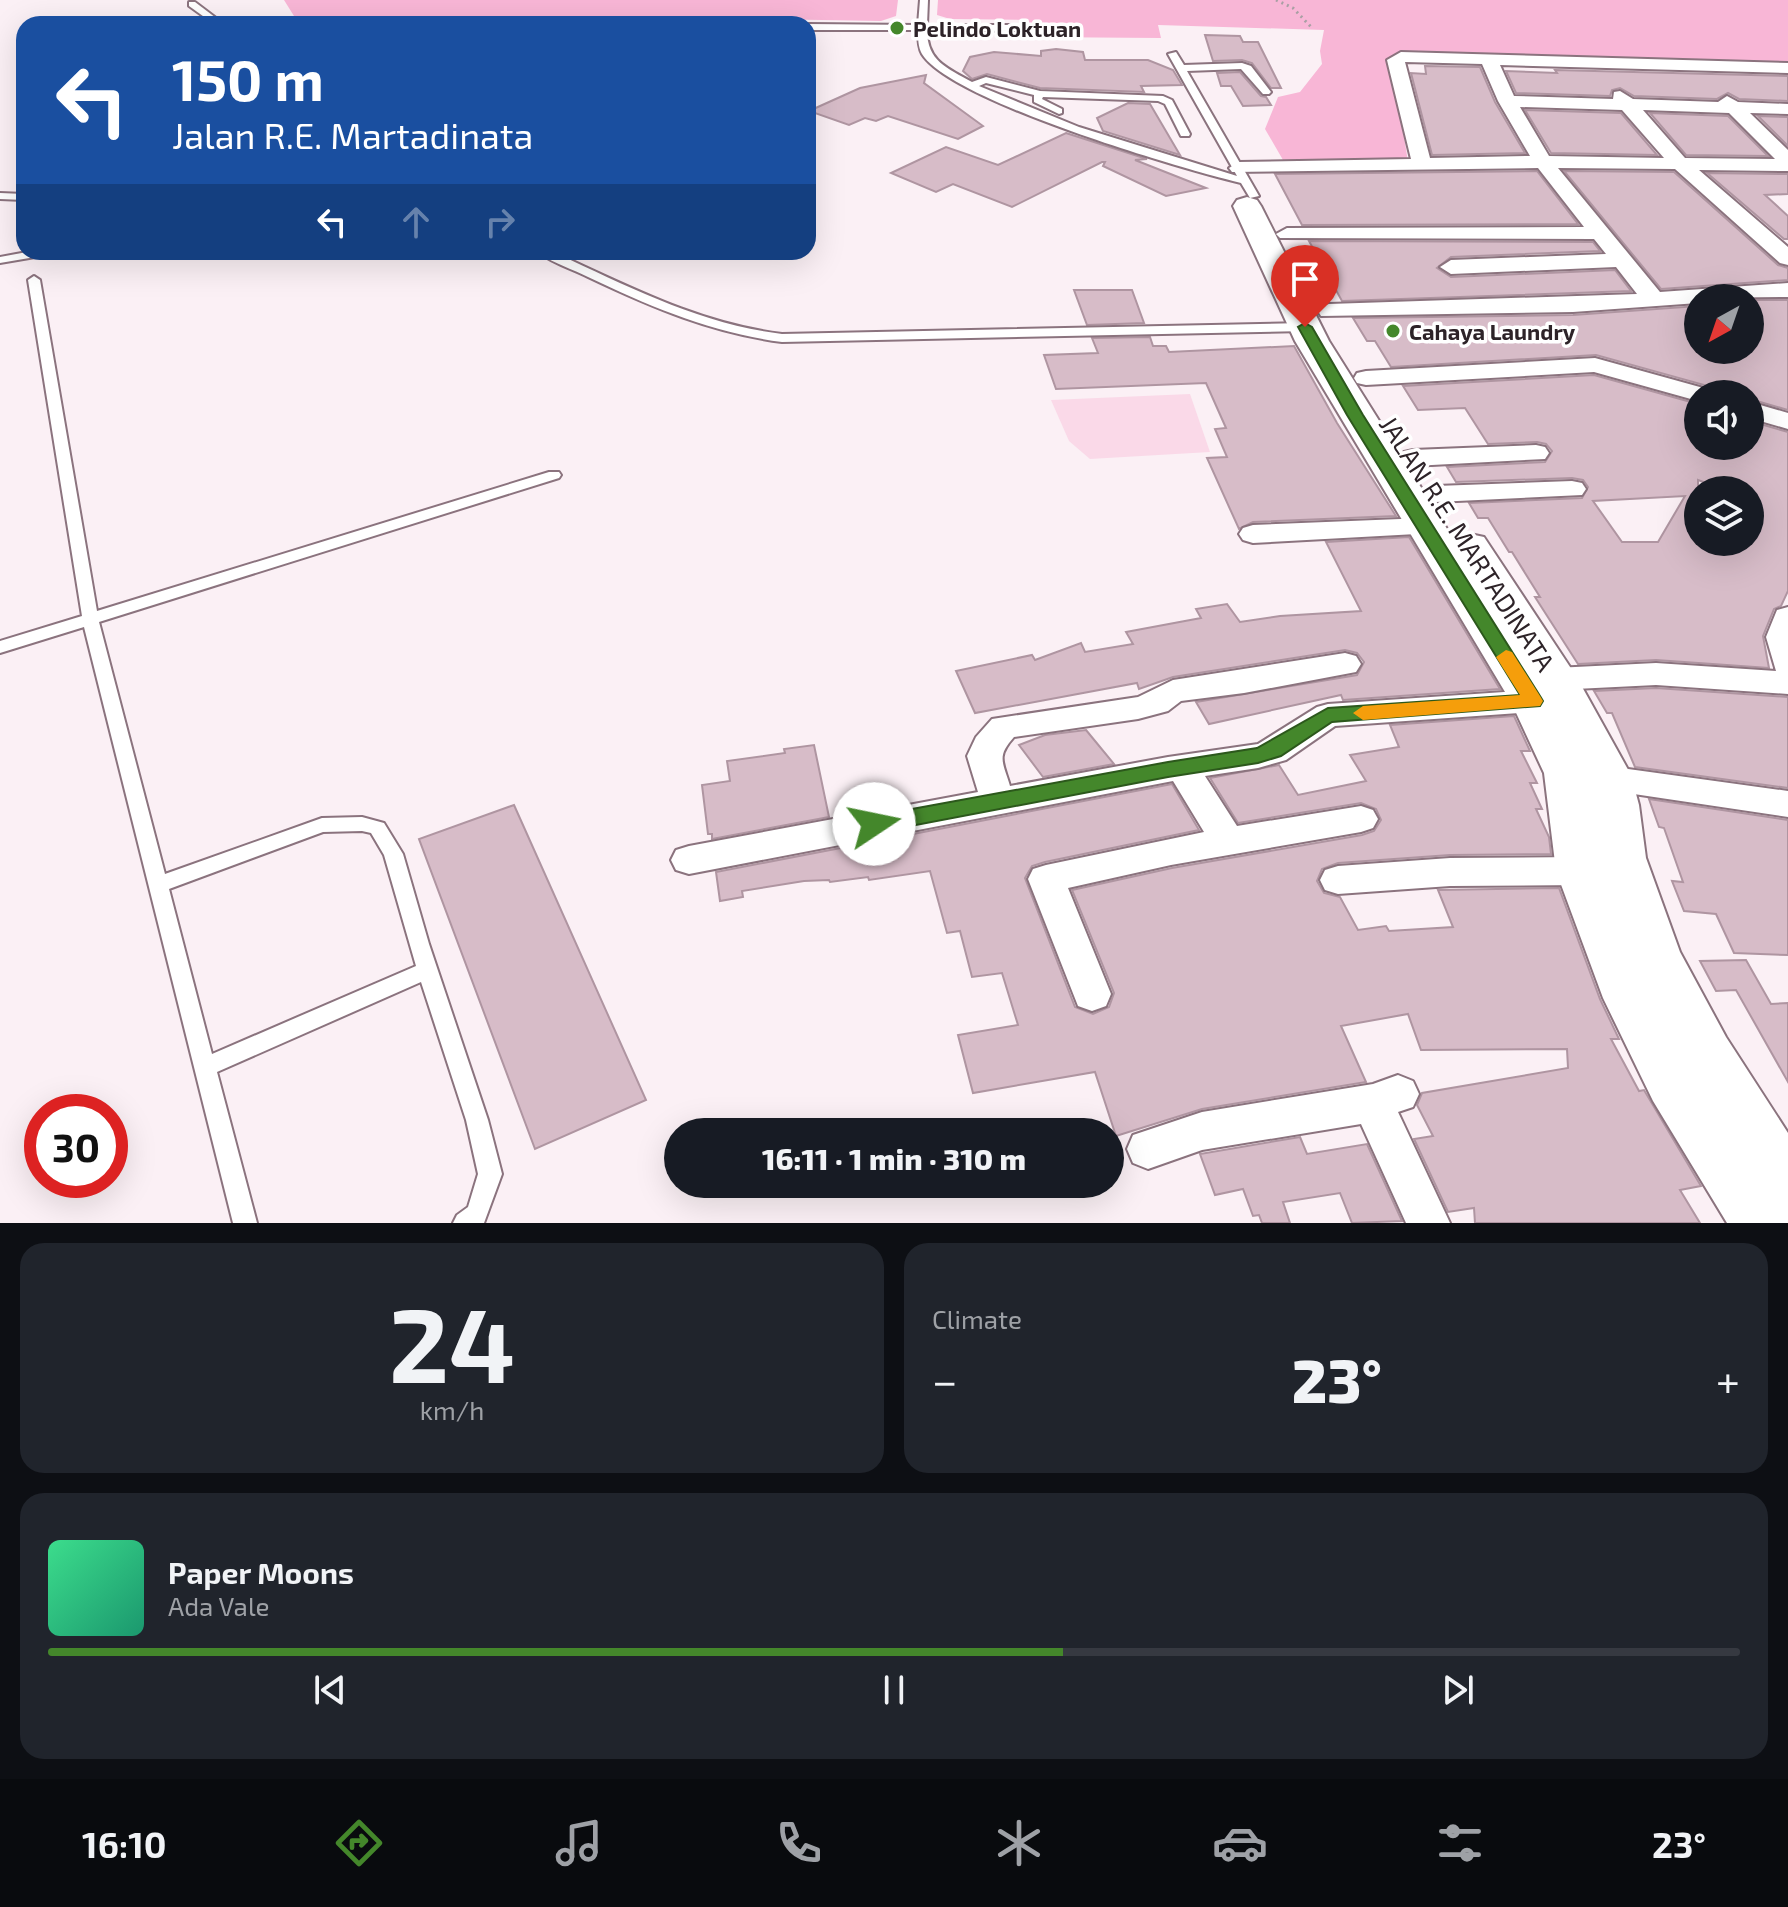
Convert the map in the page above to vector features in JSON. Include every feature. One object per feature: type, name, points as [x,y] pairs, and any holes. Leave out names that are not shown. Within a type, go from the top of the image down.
[{"type":"street","points":[[1422,165],[1396,60],[1406,57],[1788,68]]},
{"type":"street","points":[[1489,60],[1507,101],[1543,162],[1654,300]]},
{"type":"street","points":[[1601,63],[1624,105],[1679,163],[1788,258]]},
{"type":"street","points":[[1692,66],[1788,163]]},
{"type":"street","points":[[1507,101],[1788,109]]},
{"type":"street","points":[[1258,199],[1422,165],[1788,163]]},
{"type":"street","points":[[1258,199],[1598,233]]},
{"type":"street","name":"JALAN R.E. MARTADINATA","points":[[1258,199],[1323,330],[1544,690],[1588,776],[1622,860],[1641,919],[1668,981],[1713,1067],[1788,1186]]},
{"type":"street","points":[[1451,267],[1620,260]]},
{"type":"street","points":[[1323,330],[1788,290]]},
{"type":"street","name":"JALAN R.E. MARTADINATA","points":[[1323,330],[1366,378],[1424,493]]},
{"type":"street","points":[[1366,378],[1595,365],[1684,390]]},
{"type":"street","points":[[1764,414],[1788,421]]},
{"type":"street","points":[[1253,534],[1424,493],[1536,453]]},
{"type":"street","points":[[1424,493],[1572,489]]},
{"type":"street","points":[[1786,654],[1781,637],[1788,617]]},
{"type":"street","points":[[998,801],[984,756],[988,745],[1004,727],[1138,708],[1157,703],[1173,691],[1345,664]]},
{"type":"street","points":[[689,860],[1274,751],[1328,715],[1683,675],[1788,683]]},
{"type":"street","points":[[1182,767],[1228,841]]},
{"type":"street","points":[[1588,776],[1788,804]]},
{"type":"street","name":"JALAN R.E. MARTADINATA","points":[[1588,776],[1581,871],[1603,935],[1673,1083],[1762,1223]]},
{"type":"street","points":[[1092,994],[1046,879],[1228,841],[1361,819]]},
{"type":"street","points":[[1338,880],[1450,872],[1581,871]]},
{"type":"street","points":[[1148,1149],[1202,1131],[1386,1099],[1428,1223]]},
{"type":"lane","points":[[924,0],[924,51],[933,62],[971,85],[1023,110],[1212,174],[1258,199]]},
{"type":"lane","points":[[192,4],[209,16]]},
{"type":"lane","points":[[816,27],[1015,28]]},
{"type":"lane","points":[[1173,54],[1258,199]]},
{"type":"lane","points":[[1181,68],[1242,66],[1248,68],[1266,92]]},
{"type":"lane","points":[[971,85],[992,81],[1040,94],[1160,98],[1169,102],[1185,134]]},
{"type":"lane","points":[[1040,94],[1037,100],[1040,104],[1063,113],[1053,120]]},
{"type":"lane","points":[[562,260],[710,325],[746,336],[828,338],[1323,330]]},
{"type":"lane","points":[[34,280],[90,619],[245,1223]]},
{"type":"lane","points":[[0,647],[554,475]]},
{"type":"lane","points":[[158,885],[322,825],[362,824],[377,828],[393,854],[477,1120],[490,1174],[477,1214],[465,1223]]},
{"type":"lane","points":[[204,1068],[428,970]]},
{"type":"path","points":[[1276,0],[1293,8],[1313,29]]},
{"type":"shaded area","points":[[284,0],[898,0],[896,16],[881,21],[816,20],[816,16],[294,16]]},
{"type":"shaded area","points":[[938,0],[1788,0],[1788,66],[1392,59],[1408,162],[1283,160],[1265,129],[1278,97],[1300,92],[1322,64],[1320,51],[1324,30],[1158,25],[1161,38],[1030,37],[1028,20],[950,19],[937,15]]},
{"type":"shaded area","points":[[1190,394],[1210,452],[1090,459],[1069,441],[1051,400]]},
{"type":"building","points":[[1205,35],[1240,36],[1243,42],[1258,42],[1281,88],[1271,88],[1252,63],[1242,60],[1213,61]]},
{"type":"building","points":[[1041,51],[1083,52],[1085,60],[1148,60],[1173,70],[1182,85],[1141,86],[1144,92],[1040,88],[987,74],[972,79],[963,71],[970,57],[994,52],[1041,56]]},
{"type":"building","points":[[1425,66],[1480,67],[1495,102],[1525,153],[1432,155],[1411,73],[1426,74]]},
{"type":"building","points":[[1555,70],[1788,76],[1788,101],[1739,99],[1728,93],[1717,99],[1634,96],[1620,88],[1612,90],[1610,96],[1516,93],[1506,71],[1557,73]]},
{"type":"building","points":[[1240,72],[1271,105],[1243,106],[1231,86],[1221,86],[1217,73]]},
{"type":"building","points":[[926,75],[924,83],[983,126],[958,139],[888,116],[876,121],[865,118],[849,125],[816,113],[816,108],[860,88]]},
{"type":"building","points":[[1128,103],[1150,104],[1180,155],[1103,131],[1097,118]]},
{"type":"building","points":[[1525,110],[1621,113],[1657,155],[1551,153]]},
{"type":"building","points":[[1650,113],[1728,116],[1768,156],[1686,155]]},
{"type":"building","points":[[1758,116],[1788,117],[1788,146]]},
{"type":"building","points":[[1066,133],[1147,159],[1135,160],[1206,188],[1166,196],[1103,166],[1105,162],[1102,162],[1012,207],[953,184],[936,192],[891,173],[946,147],[998,165]]},
{"type":"building","points":[[1537,171],[1578,224],[1302,225],[1275,174]]},
{"type":"building","points":[[1564,171],[1674,172],[1778,265],[1788,268],[1788,280],[1684,284],[1684,287],[1661,289]]},
{"type":"building","points":[[1707,173],[1788,174],[1788,194],[1765,195],[1788,216],[1788,239],[1784,239]]},
{"type":"building","points":[[1309,241],[1593,242],[1600,251],[1451,257],[1437,268],[1451,277],[1615,270],[1631,291],[1342,301]]},
{"type":"building","points":[[1074,290],[1132,290],[1144,323],[1087,325]]},
{"type":"building","points":[[1764,300],[1788,300],[1788,410],[1764,403],[1764,380],[1686,380],[1596,355],[1391,367],[1375,341],[1367,341],[1353,318],[1573,315],[1684,307],[1684,364],[1764,364]]},
{"type":"building","points":[[1150,337],[1153,346],[1166,346],[1169,352],[1294,346],[1337,423],[1396,516],[1253,522],[1239,529],[1207,458],[1227,457],[1215,429],[1226,428],[1206,383],[1056,389],[1044,355],[1098,353],[1092,338]]},
{"type":"building","points":[[1594,375],[1684,400],[1684,460],[1764,460],[1764,425],[1788,432],[1788,591],[1781,606],[1774,609],[1763,636],[1769,668],[1656,660],[1578,664],[1535,597],[1540,597],[1512,552],[1509,552],[1488,518],[1478,518],[1469,503],[1582,498],[1588,487],[1583,480],[1572,478],[1456,482],[1447,467],[1545,462],[1552,451],[1546,444],[1537,442],[1488,444],[1465,408],[1418,410],[1403,386]]},
{"type":"building","points":[[1409,537],[1500,689],[1343,700],[1341,695],[1209,724],[1196,702],[1357,675],[1364,662],[1357,653],[1345,650],[1173,677],[1139,689],[1137,683],[975,713],[956,671],[1032,655],[1035,660],[1081,643],[1085,652],[1133,644],[1126,632],[1201,618],[1196,609],[1227,604],[1240,622],[1361,611],[1326,542]]},
{"type":"building","points":[[1656,688],[1788,697],[1788,788],[1635,767],[1612,713],[1607,713],[1594,691]]},
{"type":"building","points":[[1514,716],[1530,751],[1521,751],[1537,783],[1530,783],[1542,809],[1536,809],[1549,837],[1551,854],[1450,855],[1338,863],[1322,869],[1317,881],[1324,893],[1340,897],[1358,930],[1386,926],[1389,931],[1453,927],[1438,890],[1559,888],[1600,999],[1619,1039],[1611,1039],[1639,1091],[1644,1090],[1701,1186],[1680,1190],[1700,1223],[1475,1223],[1474,1208],[1448,1212],[1414,1139],[1433,1136],[1417,1105],[1422,1093],[1568,1068],[1567,1049],[1421,1050],[1408,1014],[1341,1026],[1366,1082],[1202,1109],[1124,1133],[1124,1118],[1110,1118],[1095,1072],[973,1093],[958,1035],[1018,1025],[1002,973],[972,977],[960,931],[947,933],[930,871],[869,880],[868,877],[830,882],[804,881],[742,891],[743,897],[720,901],[716,872],[1172,784],[1199,830],[1045,862],[1032,866],[1025,878],[1075,1007],[1093,1014],[1109,1007],[1114,993],[1072,890],[1172,868],[1374,831],[1381,820],[1376,809],[1361,803],[1238,823],[1210,778],[1279,765],[1298,795],[1366,781],[1350,755],[1399,747],[1390,725]]},
{"type":"building","points":[[1086,730],[1114,764],[1043,777],[1019,745],[1045,735]]},
{"type":"building","points":[[814,745],[829,817],[712,839],[712,834],[708,834],[702,785],[730,781],[727,761],[785,753],[784,749]]},
{"type":"building","points":[[1649,799],[1788,820],[1788,955],[1734,953],[1716,914],[1684,911],[1672,881],[1683,882],[1664,828],[1659,827]]},
{"type":"building","points":[[514,805],[646,1100],[535,1149],[419,839]]},
{"type":"building","points":[[1746,960],[1771,1004],[1788,1003],[1788,1082],[1736,990],[1716,991],[1700,961]]},
{"type":"building","points":[[1300,1137],[1307,1154],[1367,1144],[1402,1221],[1352,1223],[1340,1193],[1283,1202],[1290,1223],[1262,1223],[1259,1215],[1253,1216],[1243,1189],[1215,1195],[1200,1154]]},
{"type":"slow traffic","points":[[1363,713],[1533,701],[1506,657]]},
{"type":"place","name":"Pelindo Loktuan","points":[[897,28]]},
{"type":"place","name":"Cahaya Laundry","points":[[1393,331]]},
{"type":"route","points":[[874,824],[1168,769],[1258,756],[1274,751],[1328,715],[1533,701],[1355,415],[1305,327]]}]
